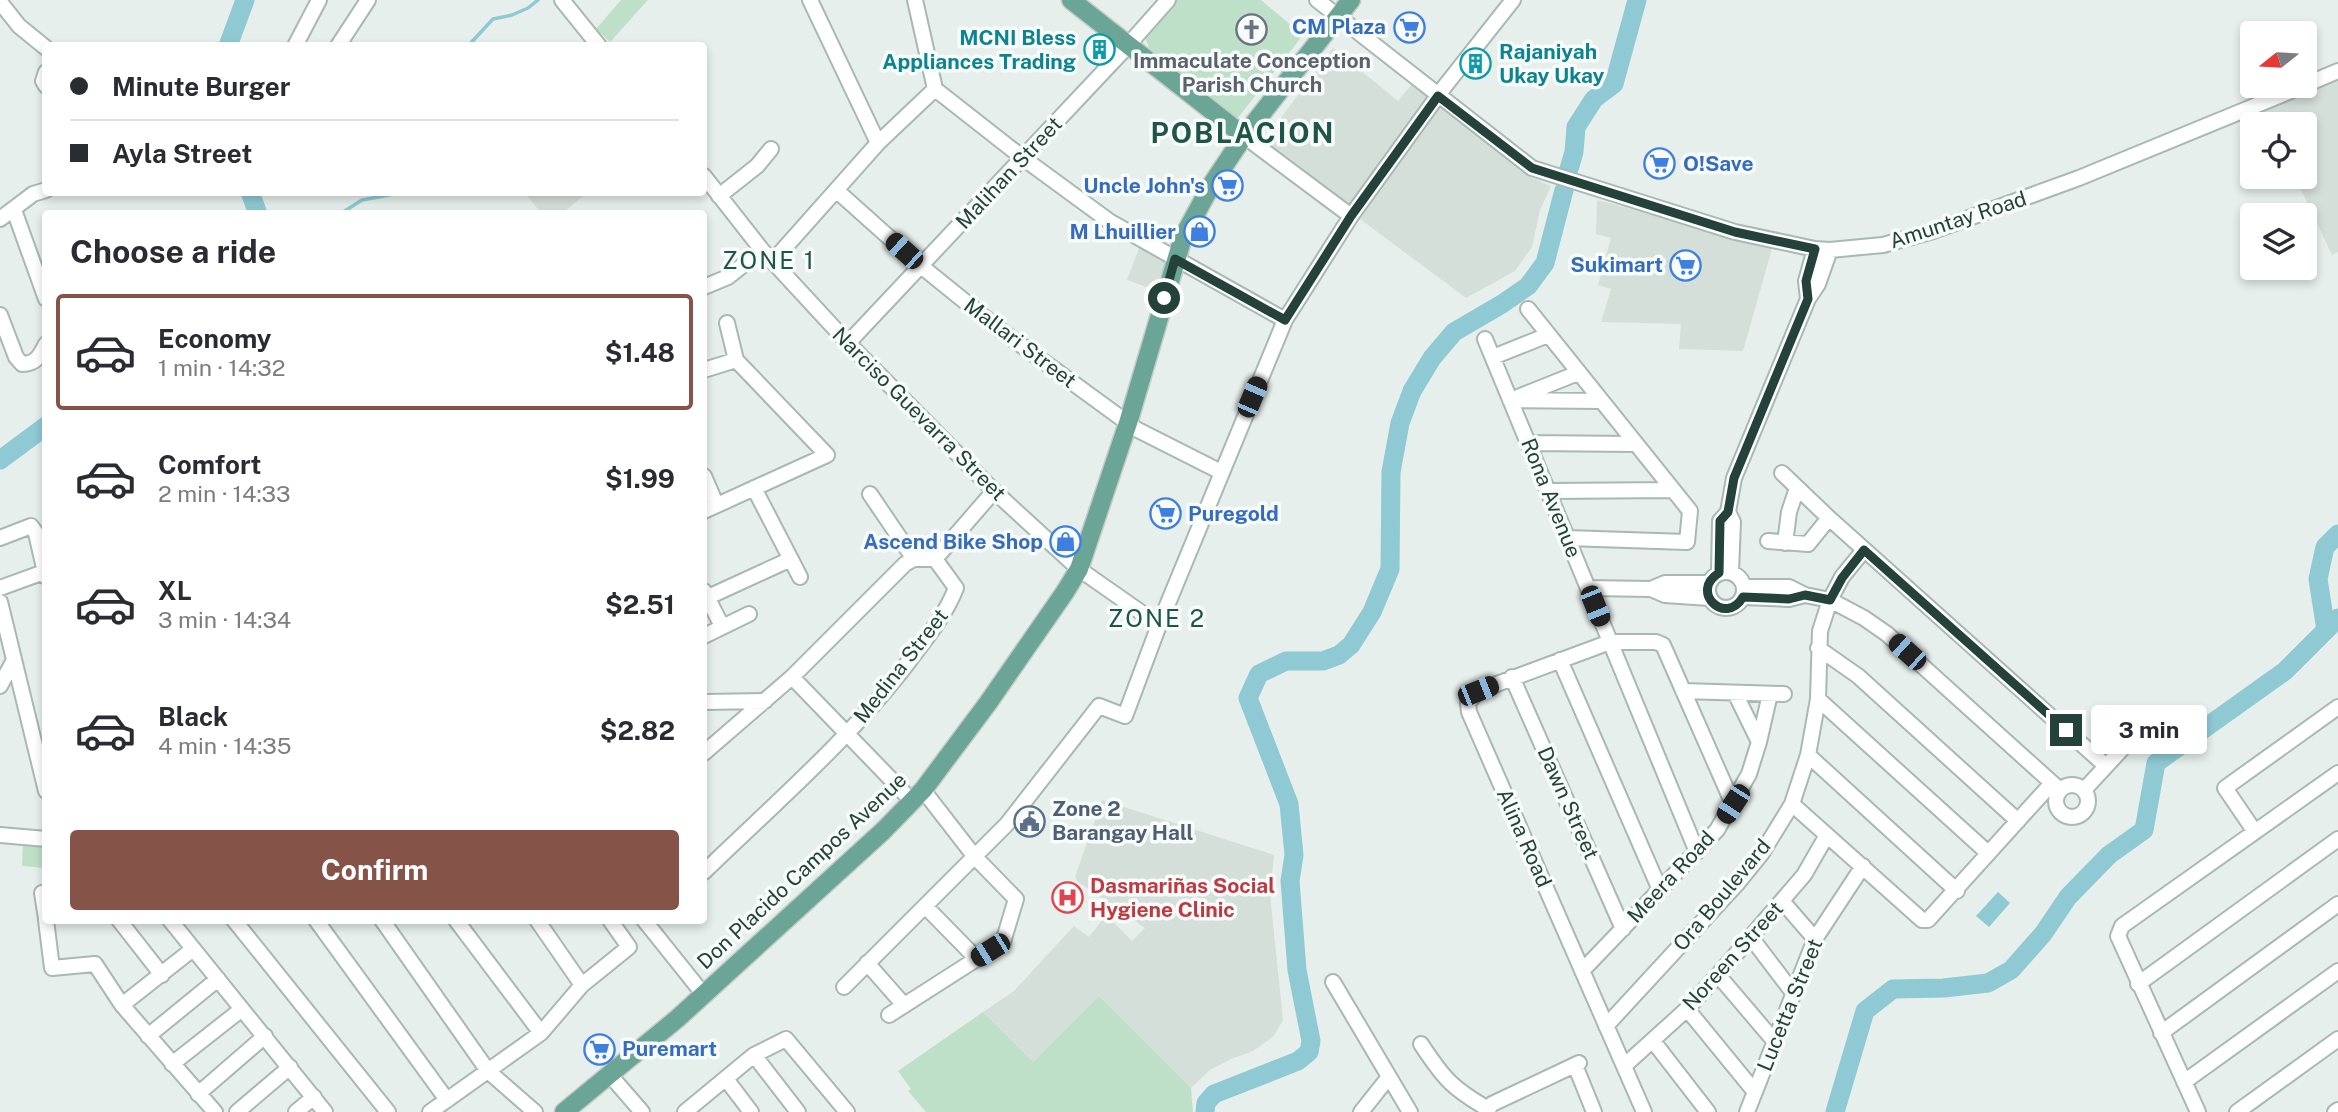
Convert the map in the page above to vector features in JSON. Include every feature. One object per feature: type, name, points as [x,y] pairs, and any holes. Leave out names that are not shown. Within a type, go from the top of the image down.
[{"type":"main road","points":[[1071,0],[1244,136]]},
{"type":"main road","name":"Don Placido Campos Avenue","points":[[564,1112],[704,995],[883,831],[917,796],[988,703],[1079,569],[1128,423],[1183,237],[1212,184],[1244,136],[1350,0]]},
{"type":"street","points":[[297,42],[319,0]]},
{"type":"street","points":[[341,42],[369,0]]},
{"type":"street","points":[[562,0],[596,42]]},
{"type":"street","points":[[810,0],[878,143]]},
{"type":"street","points":[[915,0],[935,89],[1108,221],[1285,320]]},
{"type":"street","name":"Malihan Street","points":[[848,343],[1128,46],[1168,0]]},
{"type":"street","name":"Amuntay Road","points":[[1317,0],[1336,18],[1532,168],[1735,232],[1823,249],[1883,245],[1933,231],[2079,178],[2273,98]]},
{"type":"street","points":[[844,986],[1007,824],[1099,706],[1125,716],[1159,625],[1285,320],[1351,216],[1438,96],[1513,0]]},
{"type":"street","points":[[0,2],[19,26],[42,45]]},
{"type":"street","name":"Amuntay Road","points":[[2317,80],[2338,71]]},
{"type":"street","points":[[707,286],[768,256],[836,190],[878,143],[935,89]]},
{"type":"street","points":[[1244,136],[1351,216]]},
{"type":"street","points":[[719,196],[757,166],[771,149]]},
{"type":"street","name":"Narciso Guevarra Street","points":[[707,180],[768,256],[848,343],[994,491],[1079,569],[1159,625]]},
{"type":"street","name":"Mallari Street","points":[[836,190],[921,266],[999,330],[1136,429],[1221,472]]},
{"type":"street","points":[[0,219],[33,194],[42,191]]},
{"type":"street","points":[[14,209],[42,288]]},
{"type":"street","points":[[1709,598],[1720,576],[1720,521],[1728,512],[1734,478],[1808,299],[1818,284],[1823,249]]},
{"type":"street","points":[[1528,309],[1690,510],[1687,542],[1567,538]]},
{"type":"street","points":[[0,315],[16,357],[22,364],[30,364],[39,358],[42,352]]},
{"type":"street","points":[[710,507],[827,455],[736,360],[727,323]]},
{"type":"street","points":[[1493,357],[1548,335]]},
{"type":"street","name":"Rona Avenue","points":[[1485,339],[1697,852]]},
{"type":"street","points":[[707,369],[736,360]]},
{"type":"street","points":[[1510,400],[1578,373]]},
{"type":"street","points":[[1510,400],[1601,401]]},
{"type":"street","points":[[1528,443],[1635,444]]},
{"type":"street","points":[[1782,473],[1864,550],[2106,766]]},
{"type":"street","points":[[754,488],[800,577]]},
{"type":"street","points":[[1785,543],[1789,512],[1797,488]]},
{"type":"street","points":[[707,750],[793,677],[905,564],[914,559],[935,559],[994,491]]},
{"type":"street","points":[[1548,491],[1674,491]]},
{"type":"street","points":[[870,494],[914,559]]},
{"type":"street","points":[[1768,541],[1808,544],[1829,518]]},
{"type":"street","points":[[0,538],[31,526],[36,533],[42,560]]},
{"type":"street","name":"Ora Boulevard","points":[[1606,1026],[1736,885],[1762,853],[1792,804],[1808,755],[1818,699],[1820,631],[1830,600],[1842,578],[1864,550]]},
{"type":"street","points":[[707,594],[791,559]]},
{"type":"street","name":"Medina Street","points":[[935,559],[956,588],[947,611],[884,693],[846,735],[917,796],[1016,899],[1003,942],[977,959]]},
{"type":"street","points":[[0,588],[42,575]]},
{"type":"street","points":[[1588,588],[1651,589],[1665,595],[1709,598],[1718,607],[1724,608],[1736,606],[1744,592],[1740,578],[1720,576],[1665,583],[1651,589]]},
{"type":"street","points":[[1744,592],[1789,599],[1805,595],[1830,600],[1886,634],[2056,787],[2057,809],[2069,817],[2079,816],[2086,809],[2088,799],[2084,790],[2069,785],[2056,787],[2018,821],[1928,920],[1922,920],[1792,804]]},
{"type":"street","points":[[707,599],[722,626]]},
{"type":"street","points":[[0,602],[42,775]]},
{"type":"street","points":[[707,634],[749,614]]},
{"type":"street","points":[[1512,677],[1610,642],[1656,642],[1663,645],[1733,804]]},
{"type":"street","points":[[1818,648],[1858,676],[2018,821]]},
{"type":"street","points":[[0,687],[14,660]]},
{"type":"street","points":[[1560,660],[1660,890]]},
{"type":"street","points":[[707,869],[846,735],[793,677]]},
{"type":"street","name":"Alina Road","points":[[1512,677],[1478,691],[1468,703],[1469,712],[1644,1112]]},
{"type":"street","name":"Dawn Street","points":[[1512,677],[1623,929]]},
{"type":"street","points":[[1683,691],[1735,692],[1759,741]]},
{"type":"street","name":"Meera Road","points":[[1583,971],[1717,830],[1733,804],[1749,774],[1777,694],[1735,692]]},
{"type":"street","points":[[1818,699],[1988,853]]},
{"type":"street","points":[[707,702],[765,701]]},
{"type":"street","points":[[2255,832],[2225,788],[2338,707]]},
{"type":"street","points":[[2084,790],[2122,749]]},
{"type":"street","points":[[1808,755],[1957,891]]},
{"type":"street","points":[[2198,1112],[2118,936],[2122,926],[2338,773]]},
{"type":"street","points":[[0,835],[42,839]]},
{"type":"street","name":"Noreen Street","points":[[1624,1066],[1687,1009],[1718,975],[1804,875],[1827,835]]},
{"type":"street","points":[[2138,984],[2338,839]]},
{"type":"street","name":"Lucetta Street","points":[[1747,1112],[1815,939],[1863,866]]},
{"type":"street","points":[[1782,901],[1815,939]]},
{"type":"street","points":[[2161,1033],[2338,904]]},
{"type":"street","points":[[889,1014],[977,959],[925,906]]},
{"type":"street","points":[[47,924],[52,968],[95,964],[122,1005],[215,1112]]},
{"type":"street","points":[[122,924],[162,975]]},
{"type":"street","points":[[173,924],[325,1112]]},
{"type":"street","points":[[237,924],[388,1112]]},
{"type":"street","points":[[319,924],[447,1101]]},
{"type":"street","points":[[385,924],[488,1071],[535,1112]]},
{"type":"street","points":[[459,924],[541,1033]]},
{"type":"street","points":[[540,924],[582,985]]},
{"type":"street","points":[[430,1112],[541,1033],[582,985],[629,947],[613,924]]},
{"type":"street","points":[[647,924],[704,995]]},
{"type":"street","points":[[1750,936],[1794,994]]},
{"type":"street","points":[[122,1005],[193,948]]},
{"type":"street","points":[[867,963],[904,1005]]},
{"type":"street","points":[[2184,1082],[2338,971]]},
{"type":"street","points":[[1718,975],[1775,1042]]},
{"type":"street","points":[[148,1036],[218,979]]},
{"type":"street","points":[[1333,982],[1410,1112]]},
{"type":"street","points":[[172,1064],[242,1009]]},
{"type":"street","points":[[1687,1009],[1755,1092]]},
{"type":"street","points":[[198,1094],[265,1037]]},
{"type":"street","points":[[685,1112],[701,1107],[726,1079],[754,1055],[786,1039],[847,1112]]},
{"type":"street","points":[[2237,1112],[2338,1039]]},
{"type":"street","points":[[1653,1041],[1705,1111]]},
{"type":"street","points":[[1422,1044],[1440,1073],[1458,1092],[1487,1111],[1492,1104],[1577,1064],[1594,1112]]},
{"type":"street","points":[[754,1055],[798,1112]]},
{"type":"street","points":[[237,1112],[290,1068]]},
{"type":"street","points":[[610,1075],[642,1112]]},
{"type":"street","points":[[1361,1112],[1388,1078]]},
{"type":"street","points":[[726,1079],[751,1112]]},
{"type":"street","points":[[296,1112],[314,1097]]},
{"type":"shaded area","points":[[1333,48],[1398,101],[1411,85],[1428,97],[1349,209],[1263,142]]},
{"type":"shaded area","points":[[2338,78],[2338,252],[2332,255],[2317,223],[2317,203],[2307,203],[2301,189],[2317,189],[2317,112],[2264,112],[2262,107],[2286,98],[2317,98],[2317,86]]},
{"type":"shaded area","points":[[1441,107],[1532,178],[1551,186],[1540,210],[1532,247],[1515,271],[1466,298],[1360,219]]},
{"type":"shaded area","points":[[527,196],[583,196],[566,210],[539,210]]},
{"type":"shaded area","name":"Sukimart","points":[[1597,200],[1773,245],[1743,351],[1679,349],[1681,324],[1601,322],[1611,289],[1598,285],[1611,238],[1596,234]]},
{"type":"shaded area","points":[[1141,243],[1171,258],[1160,292],[1127,280]]},
{"type":"shaded area","points":[[1102,800],[1274,855],[1270,894],[1283,1020],[1274,1036],[1253,1051],[1210,1070],[1191,1088],[1099,996],[1033,1062],[983,1012],[1014,991],[1074,926],[1089,937],[1106,915],[1132,941],[1145,928],[1075,877]]},
{"type":"green space","points":[[621,0],[648,0],[610,42],[596,29]]},
{"type":"green space","points":[[1175,0],[1261,0],[1303,35],[1237,119],[1149,48],[1145,37]]},
{"type":"green space","points":[[23,843],[42,845],[42,868],[22,866]]},
{"type":"green space","points":[[1099,996],[1191,1088],[1193,1112],[926,1112],[908,1091],[911,1089],[898,1071],[983,1012],[1033,1062]]},
{"type":"water","points":[[1998,892],[2010,903],[1989,927],[1976,916]]},
{"type":"waterway","points":[[229,42],[245,0]]},
{"type":"waterway","points":[[472,42],[493,19],[512,15],[538,0]]},
{"type":"waterway","points":[[1569,169],[1574,152],[1576,127],[1594,99],[1614,84],[1637,0]]},
{"type":"waterway","points":[[1205,1112],[1206,1103],[1214,1094],[1298,1061],[1309,1052],[1311,1041],[1297,970],[1290,881],[1294,855],[1289,804],[1248,698],[1259,674],[1286,661],[1323,661],[1339,655],[1351,645],[1372,612],[1390,569],[1391,472],[1400,423],[1412,391],[1432,358],[1454,332],[1528,286],[1545,263],[1564,190]]},
{"type":"waterway","points":[[251,196],[257,210]]},
{"type":"waterway","points":[[346,210],[362,200],[384,196]]},
{"type":"waterway","points":[[0,460],[42,429]]},
{"type":"waterway","points":[[2326,630],[2318,579],[2325,547],[2338,534]]},
{"type":"waterway","points":[[1835,1112],[1865,1011],[1893,989],[1944,988],[1988,983],[2011,970],[2043,934],[2068,897],[2109,855],[2144,830],[2156,763],[2285,671],[2338,618]]},
{"type":"place","name":"CM Plaza","points":[[1409,27]]},
{"type":"place","name":"Immaculate Conception Parish Church","points":[[1252,29]]},
{"type":"place","name":"MCNI Bless Appliances Trading","points":[[1099,50]]},
{"type":"place","name":"Rajaniyah Ukay Ukay","points":[[1476,64]]},
{"type":"place","name":"O!Save","points":[[1660,164]]},
{"type":"place","name":"Uncle John's","points":[[1228,186]]},
{"type":"place","name":"M Lhuillier","points":[[1199,232]]},
{"type":"place","name":"Sukimart","points":[[1686,265]]},
{"type":"place","name":"Puregold","points":[[1165,514]]},
{"type":"place","name":"Ascend Bike Shop","points":[[1066,542]]},
{"type":"place","name":"Zone 2 Barangay Hall","points":[[1029,821]]},
{"type":"place","name":"Dasmariñas Social Hygiene Clinic","points":[[1067,898]]},
{"type":"place","name":"Puremart","points":[[599,1049]]},
{"type":"district","name":"POBLACION","points":[[1243,133]]},
{"type":"district","name":"ZONE 1","points":[[769,261]]},
{"type":"district","name":"ZONE 2","points":[[1157,619]]},
{"type":"route","points":[[1164,298],[1175,259],[1285,320],[1351,216],[1438,96],[1532,168],[1700,222],[1815,249],[1806,281],[1808,299],[1734,478],[1728,512],[1720,521],[1719,573],[1710,581],[1709,598],[1718,607],[1724,608],[1736,606],[1743,597],[1789,599],[1805,595],[1830,600],[1842,578],[1864,550],[2066,730]]}]
